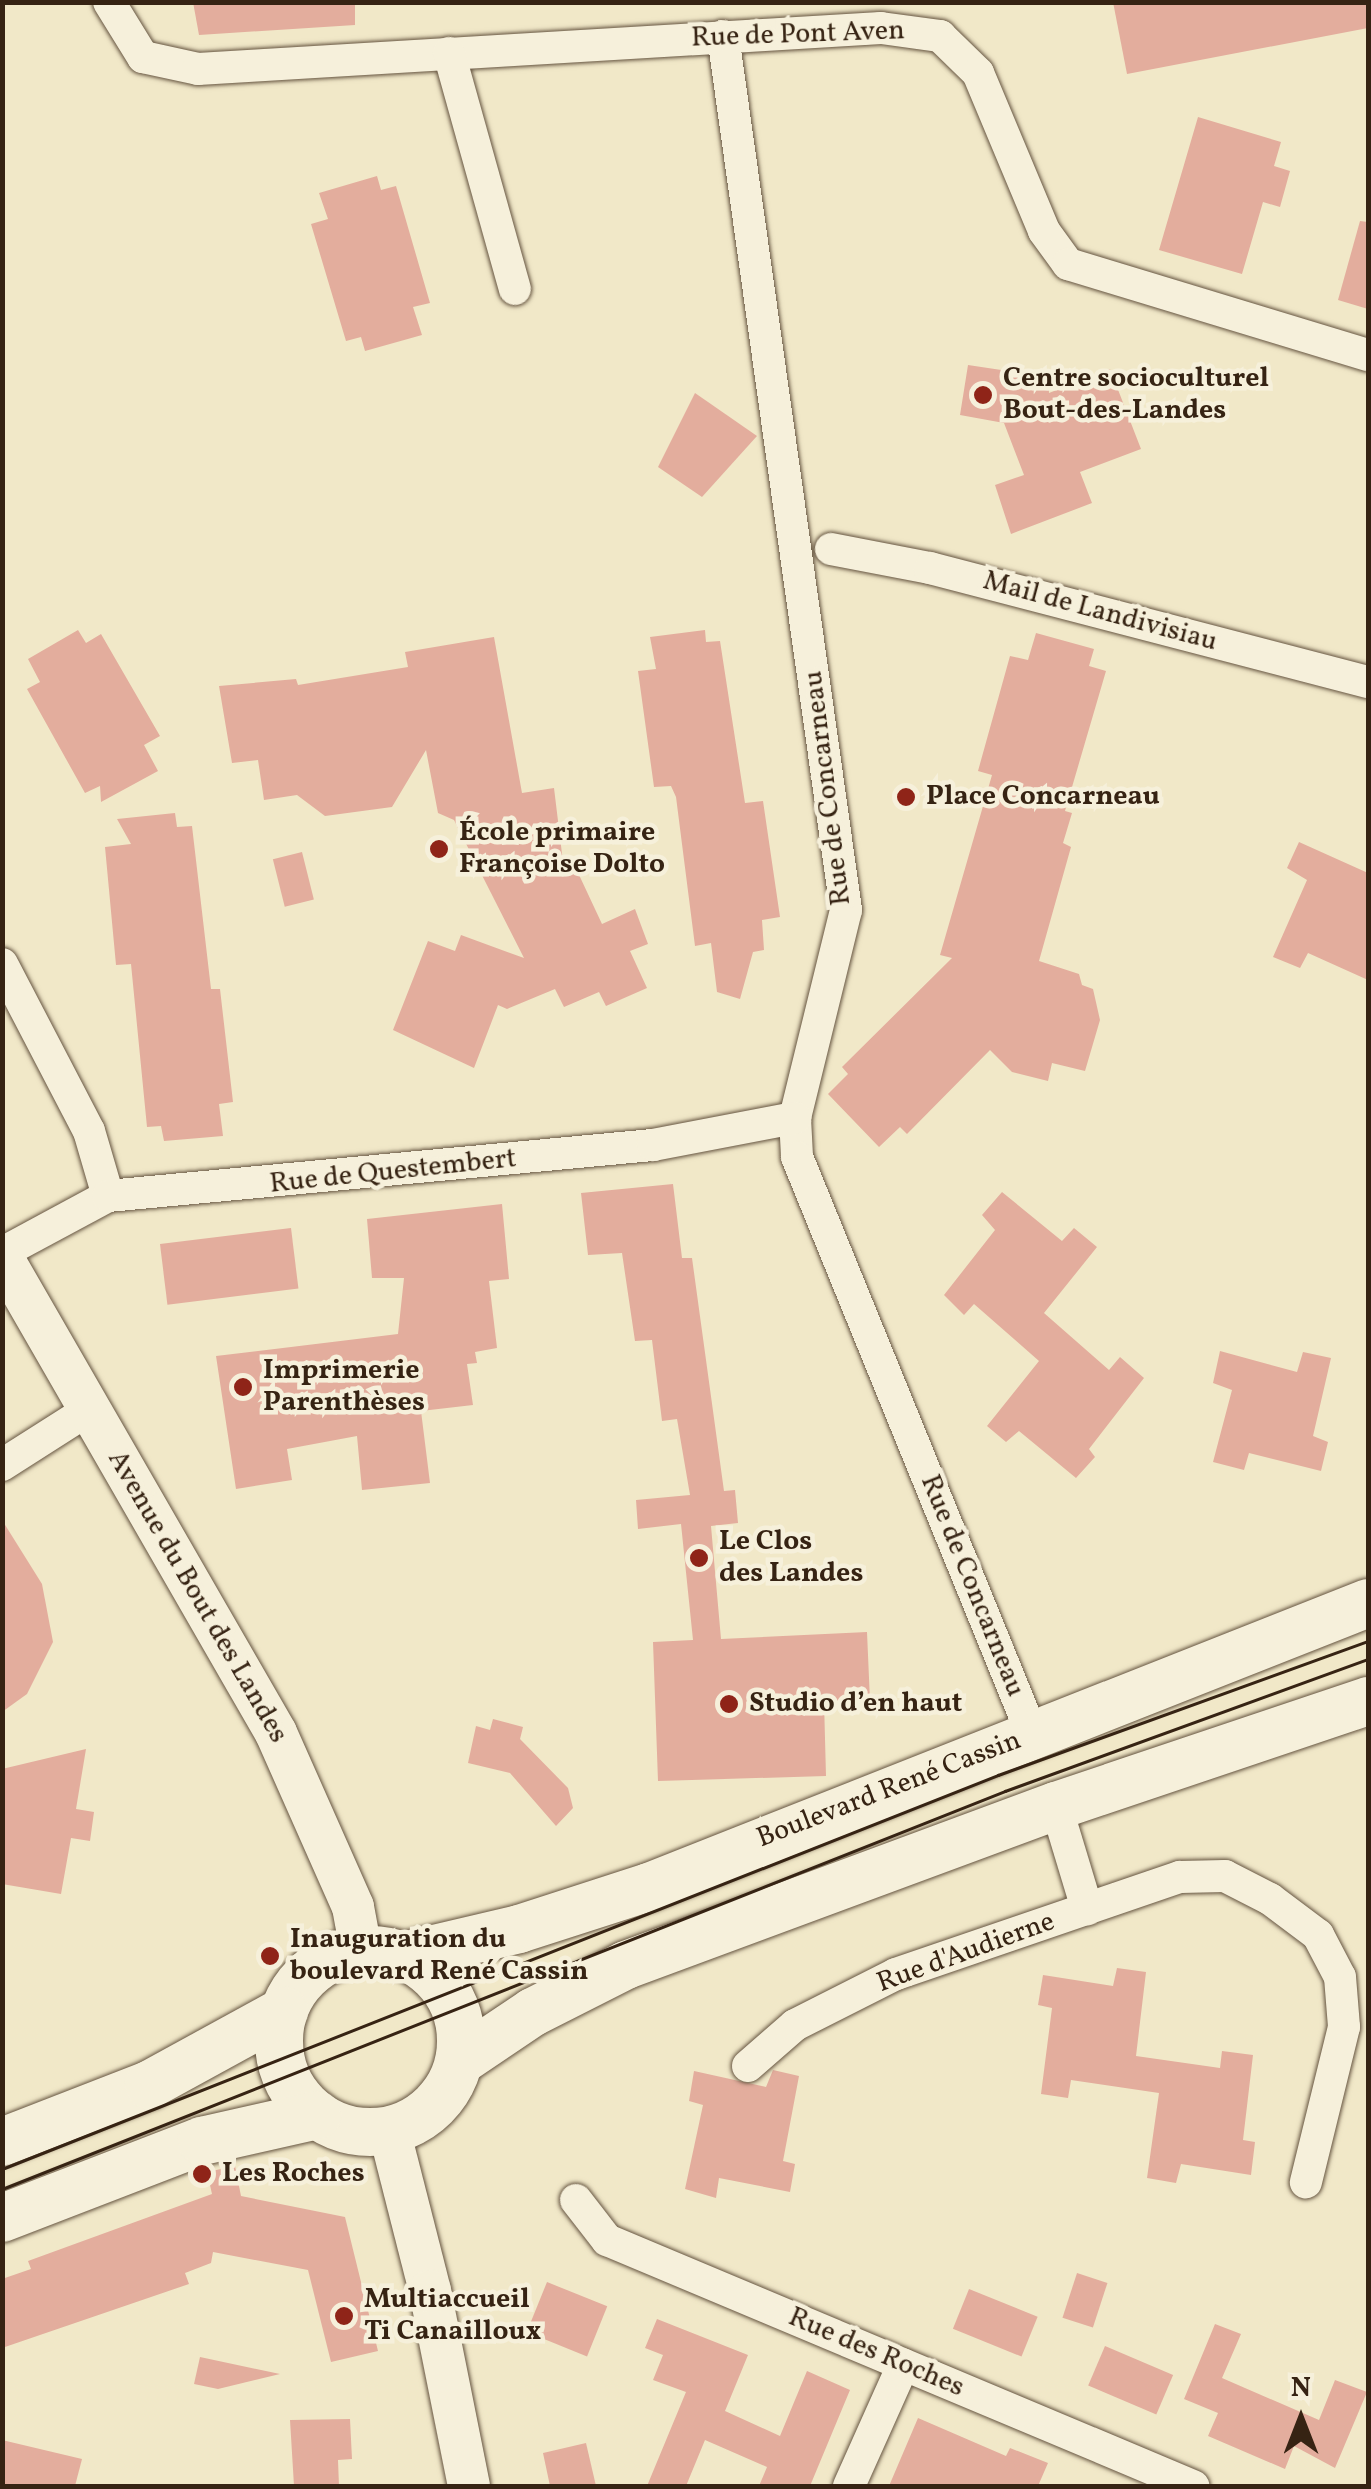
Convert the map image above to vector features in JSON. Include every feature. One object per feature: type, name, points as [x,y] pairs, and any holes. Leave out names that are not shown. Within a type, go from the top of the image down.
[{"type":"main road","name":"Boulevard René Cassin","points":[[382,1954],[576,1913],[1368,1604]]},
{"type":"main road","points":[[284,2011],[283,2068],[317,2115],[344,2129],[389,2130],[434,2106],[460,2062],[533,2012],[626,1965],[1056,1806],[1368,1701]]},
{"type":"main road","points":[[2,2142],[149,2085],[284,2011],[314,1969],[382,1954],[429,1972],[452,2001],[462,2035],[460,2062]]},
{"type":"main road","points":[[2,2218],[202,2140],[317,2115]]},
{"type":"street","name":"Rue de Pont Aven","points":[[109,2],[144,57],[198,69],[880,28],[940,36],[978,73],[1044,232],[1068,264],[1368,355]]},
{"type":"street","name":"Rue de Concarneau","points":[[723,36],[846,910],[794,1118],[798,1157],[1032,1734]]},
{"type":"street","points":[[449,53],[455,93],[514,289]]},
{"type":"street","name":"Mail de Landivisiau","points":[[831,550],[930,568],[1368,682]]},
{"type":"street","points":[[2,964],[89,1131],[108,1196]]},
{"type":"street","name":"Rue de Questembert","points":[[2,1255],[108,1196],[653,1145],[794,1118]]},
{"type":"street","name":"Avenue du Bout des Landes","points":[[2,1255],[276,1733],[349,1897],[382,1954]]},
{"type":"street","points":[[2,1465],[90,1409]]},
{"type":"street","name":"Rue d'Audierne","points":[[1056,1806],[1088,1908]]},
{"type":"street","name":"Rue d'Audierne","points":[[748,2066],[795,2026],[896,1974],[1180,1877],[1225,1876],[1270,1898],[1318,1935],[1340,1977],[1344,2027],[1306,2182]]},
{"type":"street","points":[[389,2130],[430,2291],[468,2486]]},
{"type":"street","name":"Rue des Roches","points":[[576,2200],[606,2240],[1187,2485]]},
{"type":"street","points":[[849,2486],[903,2365]]},
{"type":"building","points":[[193,2],[355,2],[355,25],[199,35]]},
{"type":"building","points":[[1113,2],[1368,2],[1368,28],[1127,74]]},
{"type":"building","points":[[1198,117],[1281,142],[1274,166],[1290,171],[1280,207],[1263,202],[1242,274],[1159,250]]},
{"type":"building","points":[[377,176],[381,190],[396,186],[430,303],[413,307],[422,335],[365,351],[361,337],[346,341],[311,224],[328,219],[319,193]]},
{"type":"building","points":[[1360,221],[1368,222],[1368,309],[1338,300]]},
{"type":"building","points":[[968,365],[1048,377],[1049,393],[1110,369],[1141,449],[1080,472],[1092,503],[1011,534],[995,485],[1024,475],[1004,423],[960,415]]},
{"type":"building","points":[[695,393],[757,436],[702,497],[658,467]]},
{"type":"building","points":[[78,630],[86,643],[101,634],[160,736],[144,745],[158,771],[101,802],[100,786],[85,793],[27,689],[40,682],[28,659]]},
{"type":"building","points":[[705,630],[706,642],[720,641],[745,803],[763,801],[780,917],[762,920],[764,950],[753,952],[740,999],[717,992],[711,943],[695,946],[676,797],[671,786],[654,787],[638,671],[656,669],[650,637]]},
{"type":"building","points":[[1036,633],[1094,649],[1089,666],[1106,671],[1065,811],[1072,813],[1063,843],[1071,847],[1039,961],[1079,974],[1082,985],[1093,989],[1100,1020],[1085,1071],[1052,1063],[1048,1081],[1012,1072],[990,1050],[907,1134],[900,1127],[879,1147],[828,1094],[848,1074],[842,1067],[952,958],[940,955],[992,775],[978,771],[1010,656],[1028,660]]},
{"type":"building","points":[[494,637],[522,793],[554,788],[563,862],[573,862],[602,924],[635,909],[648,944],[630,951],[647,988],[606,1006],[599,992],[564,1007],[555,989],[507,1009],[498,1005],[474,1068],[393,1030],[428,941],[455,951],[461,935],[524,958],[454,820],[438,813],[426,750],[392,807],[325,816],[297,795],[264,800],[258,760],[232,763],[219,686],[296,679],[298,685],[408,667],[405,652]]},
{"type":"building","points":[[175,813],[177,827],[192,826],[211,989],[220,989],[233,1102],[219,1104],[223,1136],[164,1141],[161,1126],[147,1127],[131,964],[116,965],[105,847],[131,844],[117,819]]},
{"type":"building","points":[[1299,842],[1368,873],[1368,980],[1308,953],[1300,968],[1273,957],[1307,880],[1287,868]]},
{"type":"building","points":[[302,852],[314,900],[285,907],[273,859]]},
{"type":"building","points":[[673,1184],[682,1258],[692,1258],[724,1491],[735,1490],[738,1523],[711,1526],[721,1639],[867,1632],[870,1701],[824,1701],[826,1776],[658,1781],[653,1642],[693,1640],[681,1524],[638,1529],[636,1500],[690,1495],[677,1419],[662,1421],[652,1340],[635,1341],[622,1253],[588,1255],[581,1193]]},
{"type":"building","points":[[1002,1192],[1062,1241],[1074,1228],[1097,1247],[1044,1313],[1109,1370],[1120,1357],[1144,1378],[1089,1449],[1095,1457],[1076,1478],[1019,1431],[1006,1442],[987,1426],[1039,1361],[974,1304],[964,1315],[944,1295],[995,1230],[982,1215]]},
{"type":"building","points":[[502,1204],[509,1279],[489,1281],[497,1348],[475,1352],[477,1363],[467,1364],[473,1405],[421,1411],[430,1483],[362,1490],[357,1436],[287,1449],[292,1480],[236,1489],[216,1356],[398,1334],[404,1278],[372,1278],[367,1219]]},
{"type":"building","points":[[291,1228],[298,1289],[167,1305],[160,1244]]},
{"type":"building","points":[[1220,1351],[1297,1372],[1303,1352],[1331,1358],[1313,1436],[1328,1442],[1321,1471],[1249,1453],[1244,1470],[1213,1462],[1232,1390],[1213,1383]]},
{"type":"building","points":[[2,1520],[42,1584],[53,1642],[27,1694],[2,1712]]},
{"type":"building","points":[[493,1719],[523,1727],[520,1739],[568,1788],[573,1808],[556,1826],[510,1773],[468,1763],[476,1726],[490,1730]]},
{"type":"building","points":[[86,1749],[76,1809],[94,1812],[90,1841],[71,1838],[61,1894],[2,1884],[2,1769]]},
{"type":"building","points":[[1117,1968],[1146,1972],[1136,2056],[1220,2068],[1222,2051],[1253,2055],[1243,2140],[1255,2142],[1251,2175],[1181,2164],[1176,2183],[1147,2178],[1159,2093],[1071,2080],[1068,2098],[1041,2094],[1052,2008],[1038,2005],[1043,1975],[1113,1986]]},
{"type":"building","points":[[773,2070],[799,2076],[783,2161],[795,2164],[790,2192],[719,2178],[716,2198],[685,2189],[703,2105],[689,2101],[694,2071],[766,2087]]},
{"type":"building","points":[[235,2166],[241,2196],[345,2217],[378,2351],[331,2362],[308,2270],[213,2252],[211,2263],[185,2273],[189,2284],[2,2348],[2,2279],[31,2269],[28,2261],[212,2194],[207,2172]]},
{"type":"building","points":[[1077,2273],[1107,2283],[1093,2328],[1062,2318]]},
{"type":"building","points":[[547,2282],[607,2306],[587,2356],[527,2332]]},
{"type":"building","points":[[969,2289],[1038,2317],[1022,2357],[953,2329]]},
{"type":"building","points":[[657,2319],[748,2355],[725,2411],[780,2436],[807,2371],[850,2390],[810,2486],[759,2486],[767,2467],[705,2440],[686,2486],[647,2486],[686,2392],[653,2380],[663,2355],[645,2348]]},
{"type":"building","points":[[1215,2324],[1241,2334],[1222,2378],[1319,2420],[1335,2380],[1367,2392],[1335,2468],[1294,2446],[1285,2469],[1208,2436],[1218,2413],[1184,2399]]},
{"type":"building","points":[[1105,2346],[1173,2375],[1156,2414],[1088,2386]]},
{"type":"building","points":[[200,2357],[280,2374],[218,2389],[194,2384]]},
{"type":"building","points":[[918,2418],[1006,2456],[1010,2448],[1048,2463],[1038,2486],[889,2486]]},
{"type":"building","points":[[350,2419],[352,2459],[338,2460],[339,2486],[294,2486],[290,2420]]},
{"type":"building","points":[[2,2440],[82,2459],[75,2486],[2,2486]]},
{"type":"building","points":[[586,2443],[596,2486],[550,2486],[543,2453]]},
{"type":"tram line","points":[[2,2169],[998,1775],[1368,1641]]},
{"type":"tram line","points":[[2,2189],[1005,1791],[1368,1659]]},
{"type":"place","name":"Centre socioculturel Bout-des-Landes","points":[[983,395]]},
{"type":"place","name":"Place Concarneau","points":[[906,797]]},
{"type":"place","name":"École primaire Françoise Dolto","points":[[439,849]]},
{"type":"place","name":"Imprimerie Parenthèses","points":[[243,1387]]},
{"type":"place","name":"Le Clos des Landes","points":[[699,1558]]},
{"type":"place","name":"Studio d’en haut","points":[[729,1704]]},
{"type":"place","name":"Inauguration du boulevard René Cassin","points":[[270,1956]]},
{"type":"place","name":"Les Roches","points":[[202,2174]]},
{"type":"place","name":"Multiaccueil Ti Canailloux","points":[[344,2316]]}]
